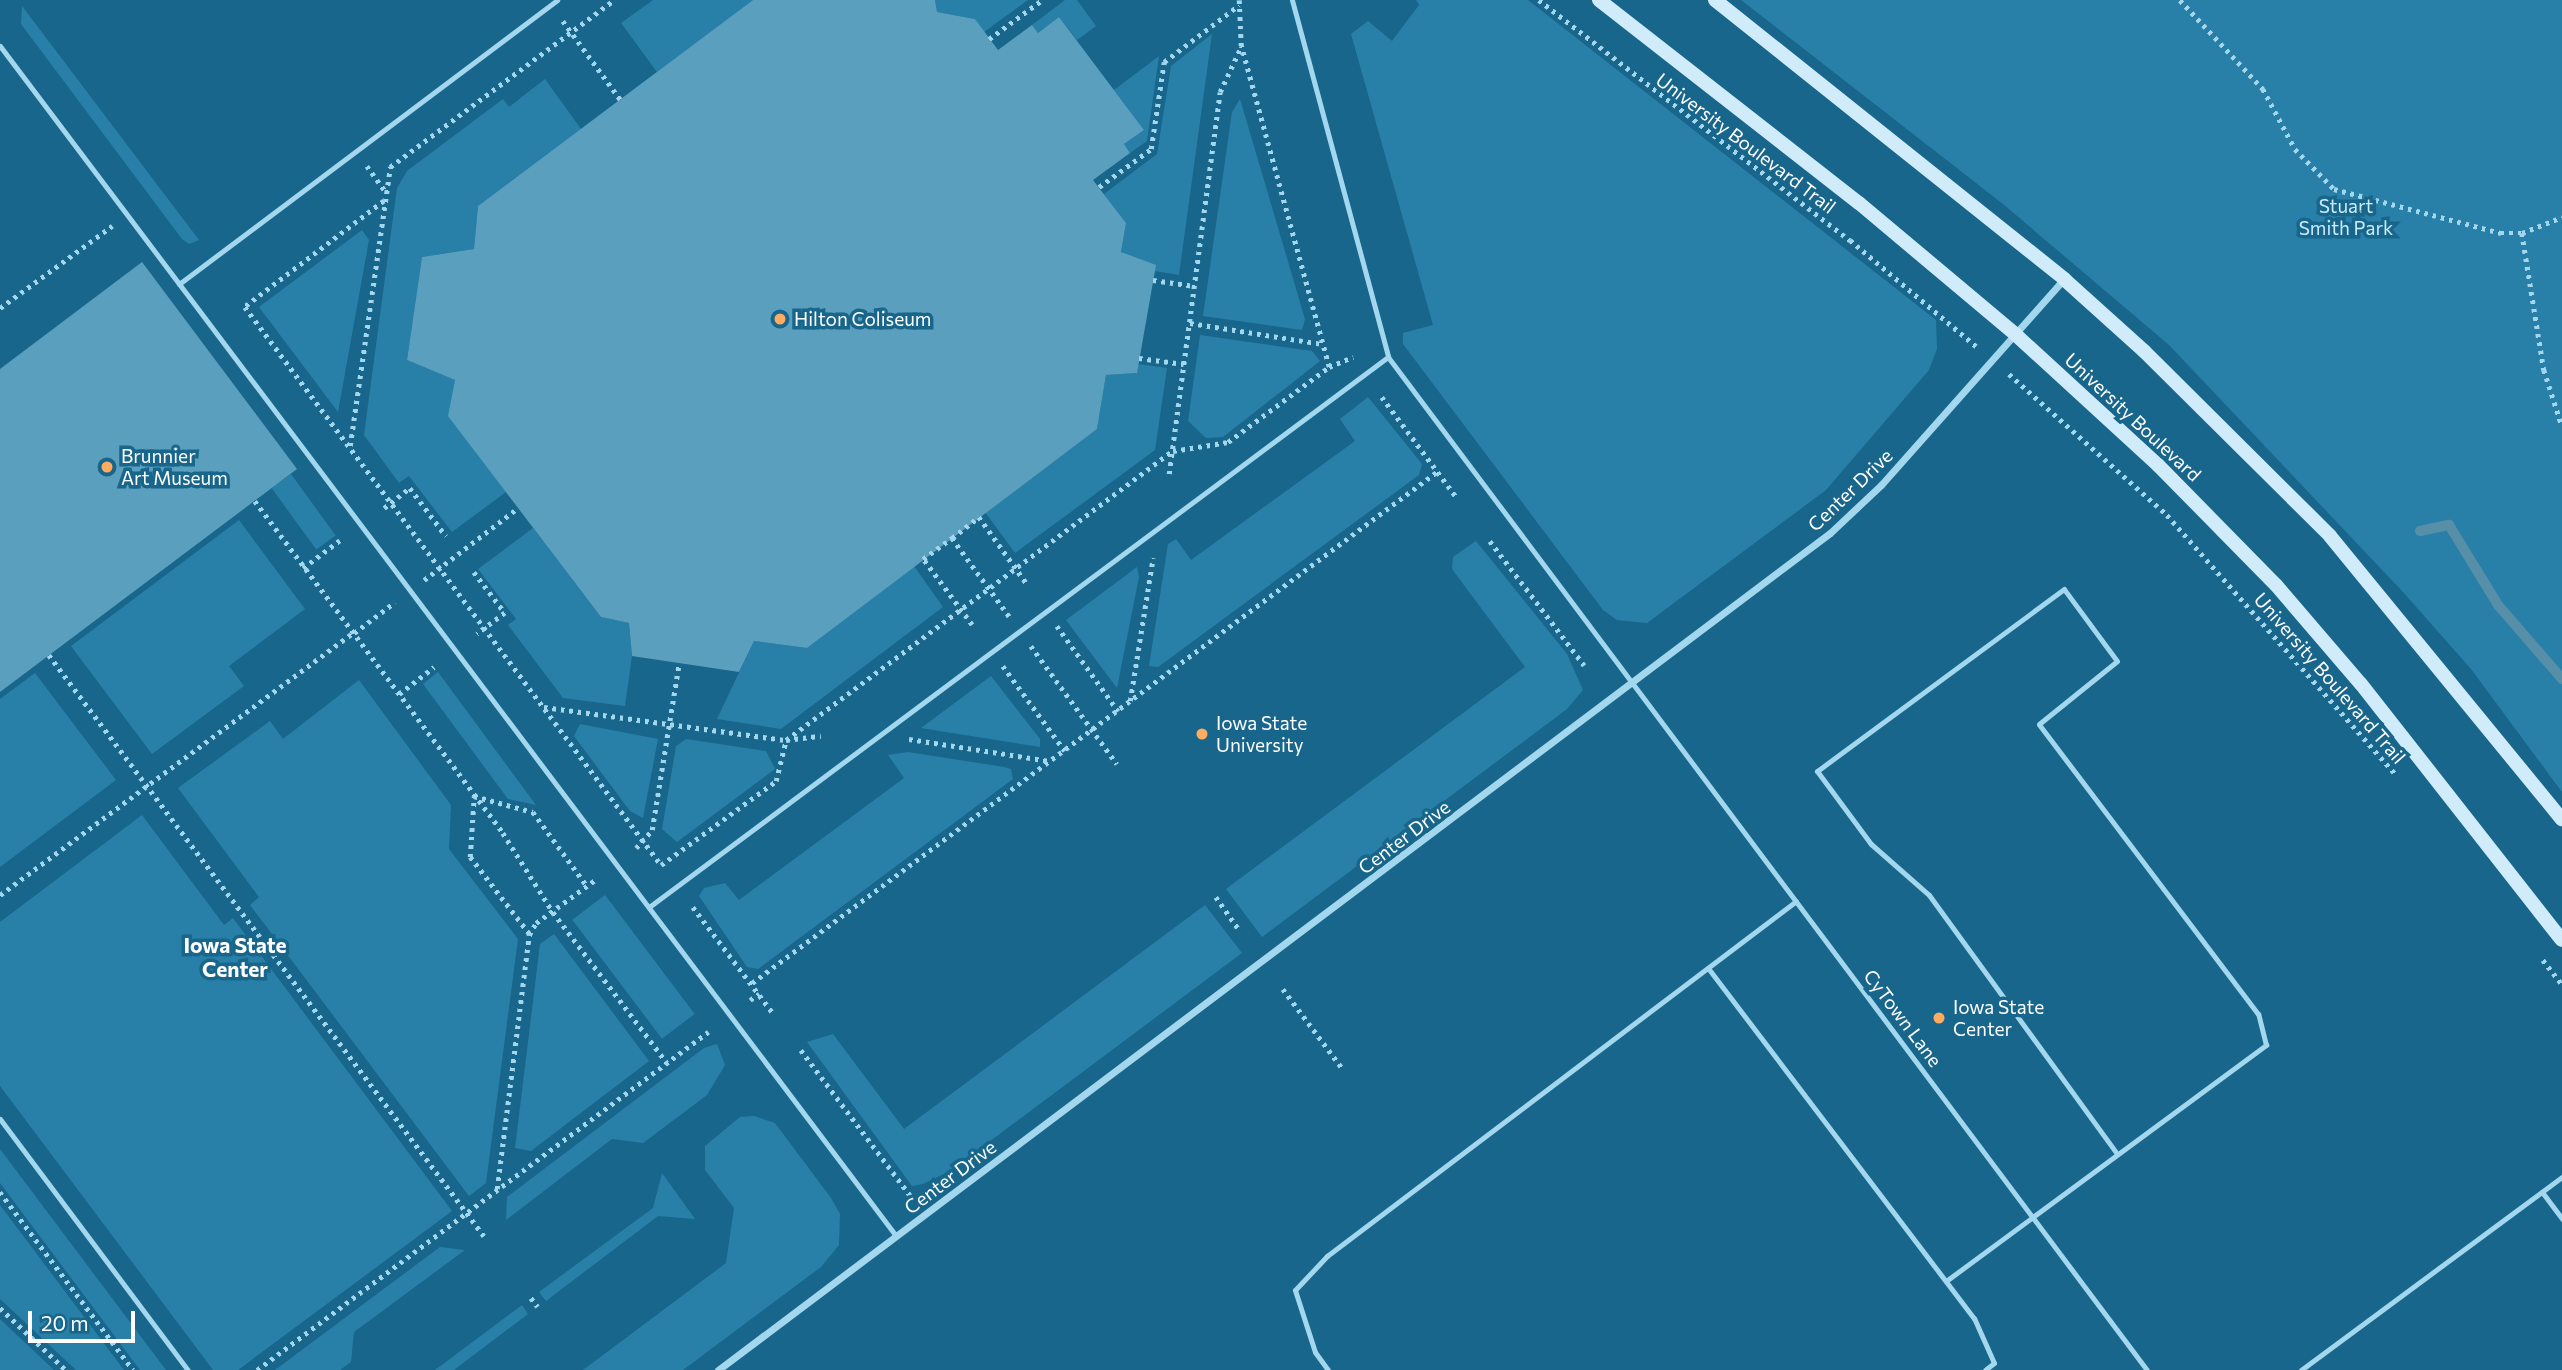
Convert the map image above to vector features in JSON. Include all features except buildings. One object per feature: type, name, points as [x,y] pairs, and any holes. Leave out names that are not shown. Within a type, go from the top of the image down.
[{"type":"main road","name":"University Boulevard","points":[[1600,0],[1858,203],[2015,334],[2108,416],[2276,584],[2445,785],[2562,940]]},
{"type":"main road","points":[[1715,0],[2064,279],[2144,351],[2330,536],[2562,818]]},
{"type":"street","name":"Center Drive","points":[[718,1370],[1634,686],[1830,533],[1890,476],[2064,279]]},
{"type":"lane","points":[[180,284],[557,0]]},
{"type":"lane","points":[[649,907],[1388,357],[1292,0]]},
{"type":"lane","points":[[0,46],[896,1236]]},
{"type":"lane","name":"CyTown Lane","points":[[1388,357],[2147,1370]]},
{"type":"lane","points":[[1946,1281],[2266,1045],[2258,1014],[2039,724],[2117,661],[2064,589],[1817,771],[1871,844],[1928,895],[2117,1154]]},
{"type":"lane","points":[[1328,1370],[1315,1352],[1295,1290],[1328,1256],[1796,901]]},
{"type":"lane","points":[[1708,968],[1974,1318],[1994,1363],[1984,1370]]},
{"type":"lane","points":[[0,1119],[188,1370]]},
{"type":"lane","points":[[2301,1370],[2562,1177]]},
{"type":"lane","points":[[2542,1192],[2562,1219]]},
{"type":"path","points":[[349,447],[390,167],[614,0]]},
{"type":"path","name":"University Boulevard Trail","points":[[1539,0],[1933,310]]},
{"type":"path","points":[[2180,0],[2263,89],[2295,149],[2334,189],[2469,228],[2522,233],[2562,217]]},
{"type":"path","points":[[989,39],[1039,1]]},
{"type":"path","points":[[1240,2],[1241,46],[1329,367]]},
{"type":"path","points":[[1099,187],[1151,149],[1164,62],[1240,2]]},
{"type":"path","points":[[562,19],[620,99]]},
{"type":"path","points":[[1169,474],[1220,92],[1241,46]]},
{"type":"path","points":[[366,166],[386,192]]},
{"type":"path","points":[[384,201],[245,307],[661,865],[776,781],[786,740],[1173,451],[1228,442],[1329,367],[1354,358]]},
{"type":"path","points":[[0,308],[127,215]]},
{"type":"path","points":[[2522,233],[2544,370],[2562,426]]},
{"type":"path","points":[[1153,280],[1195,286]]},
{"type":"path","points":[[1190,323],[1323,344]]},
{"type":"path","points":[[1139,358],[1184,364]]},
{"type":"path","points":[[1382,397],[1457,498]]},
{"type":"path","name":"University Boulevard Trail","points":[[2053,413],[2166,515],[2398,777]]},
{"type":"path","points":[[751,983],[1438,471]]},
{"type":"path","points":[[384,508],[410,488],[446,536]]},
{"type":"path","points":[[587,886],[533,812],[474,796],[254,502],[353,633],[503,833],[553,912],[667,1063]]},
{"type":"path","points":[[420,583],[519,508]]},
{"type":"path","points":[[972,625],[923,559],[979,517],[1027,584]]},
{"type":"path","points":[[952,538],[1017,626]]},
{"type":"path","points":[[303,568],[341,540]]},
{"type":"path","points":[[1490,541],[1584,665]]},
{"type":"path","points":[[1130,701],[1153,554]]},
{"type":"path","points":[[474,572],[505,613],[477,634]]},
{"type":"path","points":[[0,895],[398,600]]},
{"type":"path","points":[[1056,625],[1118,711]]},
{"type":"path","points":[[1025,637],[1117,764]]},
{"type":"path","points":[[49,655],[484,1236]]},
{"type":"path","points":[[636,848],[644,842],[653,821],[679,663]]},
{"type":"path","points":[[1002,666],[1065,751]]},
{"type":"path","points":[[398,694],[434,667]]},
{"type":"path","points":[[544,707],[786,740],[821,736]]},
{"type":"path","points":[[904,739],[1050,761]]},
{"type":"path","points":[[474,796],[470,857],[529,935]]},
{"type":"path","points":[[497,1190],[529,935],[553,912],[595,880]]},
{"type":"path","points":[[1216,897],[1240,931]]},
{"type":"path","points":[[693,907],[772,1012]]},
{"type":"path","points":[[2538,952],[2562,984]]},
{"type":"path","points":[[1283,989],[1342,1068]]},
{"type":"path","points":[[750,1000],[759,994]]},
{"type":"path","points":[[257,1370],[708,1032]]},
{"type":"path","points":[[801,1050],[925,1216]]},
{"type":"path","points":[[0,1192],[133,1370]]},
{"type":"path","points":[[531,1298],[538,1307]]},
{"type":"path","points":[[0,1308],[66,1370]]},
{"type":"green space","points":[[653,0],[753,0],[657,72],[621,23]]},
{"type":"green space","points":[[935,0],[1028,0],[984,32],[975,19],[937,12]]},
{"type":"green space","points":[[1065,0],[1077,0],[1096,26],[1077,40],[1059,17],[1038,33],[1032,25]]},
{"type":"green space","points":[[1416,0],[1528,0],[1936,320],[1937,349],[1929,370],[1826,490],[1647,623],[1617,620],[1603,610],[1403,344],[1403,333],[1433,325],[1351,34],[1368,21],[1392,41],[1419,5]]},
{"type":"green space","name":"Stuart Smith Park","points":[[1741,0],[2562,0],[2562,792],[2471,669],[2403,592],[2169,345],[2003,204]]},
{"type":"green space","points":[[22,6],[199,240],[189,244],[182,239],[21,24]]},
{"type":"green space","points":[[1212,34],[1179,275],[1155,271],[1121,252],[1126,223],[1104,194],[1157,154],[1171,66]]},
{"type":"green space","points":[[1159,56],[1147,141],[1130,153],[1124,144],[1144,130],[1114,90]]},
{"type":"green space","points":[[545,79],[581,129],[478,206],[474,249],[422,257],[407,360],[455,380],[449,416],[506,492],[452,532],[409,476],[399,483],[364,435],[397,188],[407,171],[503,99],[509,107]]},
{"type":"green space","points":[[1240,99],[1305,319],[1302,330],[1203,316],[1232,112]]},
{"type":"green space","points":[[362,230],[369,240],[338,412],[259,307]]},
{"type":"green space","points":[[1200,335],[1312,351],[1320,361],[1223,437],[1206,438],[1188,421]]},
{"type":"green space","points":[[1138,364],[1167,368],[1155,450],[1015,553],[985,512],[1097,429],[1106,375],[1136,373]]},
{"type":"green space","points":[[1368,397],[1422,464],[1419,475],[1158,667],[1149,666],[1168,544],[1176,539],[1191,560],[1355,441],[1340,419]]},
{"type":"green space","points":[[291,474],[336,535],[316,550],[272,488]]},
{"type":"green space","points":[[239,520],[305,609],[229,666],[244,686],[152,754],[71,646]]},
{"type":"green space","points":[[533,528],[601,617],[629,623],[632,656],[625,706],[563,698],[508,625],[516,619],[478,569]]},
{"type":"green space","points":[[1476,541],[1567,654],[1583,690],[1567,709],[1262,937],[1226,889],[1525,667],[1452,569],[1453,557]]},
{"type":"green space","points":[[914,566],[943,607],[781,729],[717,719],[754,641],[807,648]]},
{"type":"green space","points":[[1137,567],[1139,577],[1117,688],[1066,620]]},
{"type":"green space","points":[[438,672],[536,805],[508,799],[423,684]]},
{"type":"green space","points":[[35,673],[116,780],[0,867],[0,699]]},
{"type":"green space","points":[[991,676],[1040,739],[1040,747],[921,728]]},
{"type":"green space","points":[[359,680],[451,805],[449,849],[518,939],[486,1183],[469,1196],[250,905],[259,897],[178,788],[270,721],[283,739]]},
{"type":"green space","points":[[580,724],[658,739],[643,818],[630,811],[574,736]]},
{"type":"green space","points":[[686,739],[766,751],[775,769],[677,842],[662,829],[676,746]]},
{"type":"green space","points":[[908,752],[1004,767],[1011,769],[1013,779],[758,969],[747,967],[699,896],[704,888],[725,883],[739,900],[904,778],[888,755]]},
{"type":"green space","points":[[142,815],[224,925],[233,918],[452,1211],[238,1370],[213,1370],[0,1086],[0,922]]},
{"type":"green space","points":[[605,895],[695,1014],[662,1039],[572,920]]},
{"type":"green space","points":[[1205,905],[1242,953],[950,1171],[923,1184],[912,1186],[807,1042],[833,1034],[904,1129]]},
{"type":"green space","points":[[554,934],[649,1061],[531,1151],[515,1148],[540,944]]},
{"type":"green space","points":[[717,1044],[725,1065],[707,1095],[643,1143],[612,1139],[506,1220],[507,1197],[704,1048]]},
{"type":"green space","points":[[754,1116],[775,1123],[831,1198],[840,1214],[839,1245],[821,1267],[683,1370],[583,1370],[726,1263],[734,1208],[705,1170],[705,1146],[740,1117]]},
{"type":"green space","points":[[0,1149],[166,1370],[140,1370],[0,1183]]},
{"type":"green space","points":[[662,1173],[695,1219],[658,1216],[546,1301],[539,1292],[653,1208]]},
{"type":"green space","points":[[0,1205],[124,1370],[76,1370],[0,1299]]},
{"type":"green space","points":[[440,1247],[465,1250],[354,1332],[351,1362],[340,1370],[275,1370]]},
{"type":"green space","points":[[522,1305],[528,1314],[454,1370],[435,1370]]},
{"type":"green space","points":[[0,1319],[54,1370],[0,1370]]},
{"type":"waterway","points":[[2420,531],[2449,525],[2498,605],[2562,679]]},
{"type":"place","name":"Hilton Coliseum","points":[[780,319]]},
{"type":"place","name":"Brunnier Art Museum","points":[[107,467]]},
{"type":"place","name":"Iowa State University","points":[[1202,734]]},
{"type":"place","name":"Iowa State Center","points":[[1939,1018]]},
{"type":"district","name":"Iowa State Center","points":[[235,957]]}]
